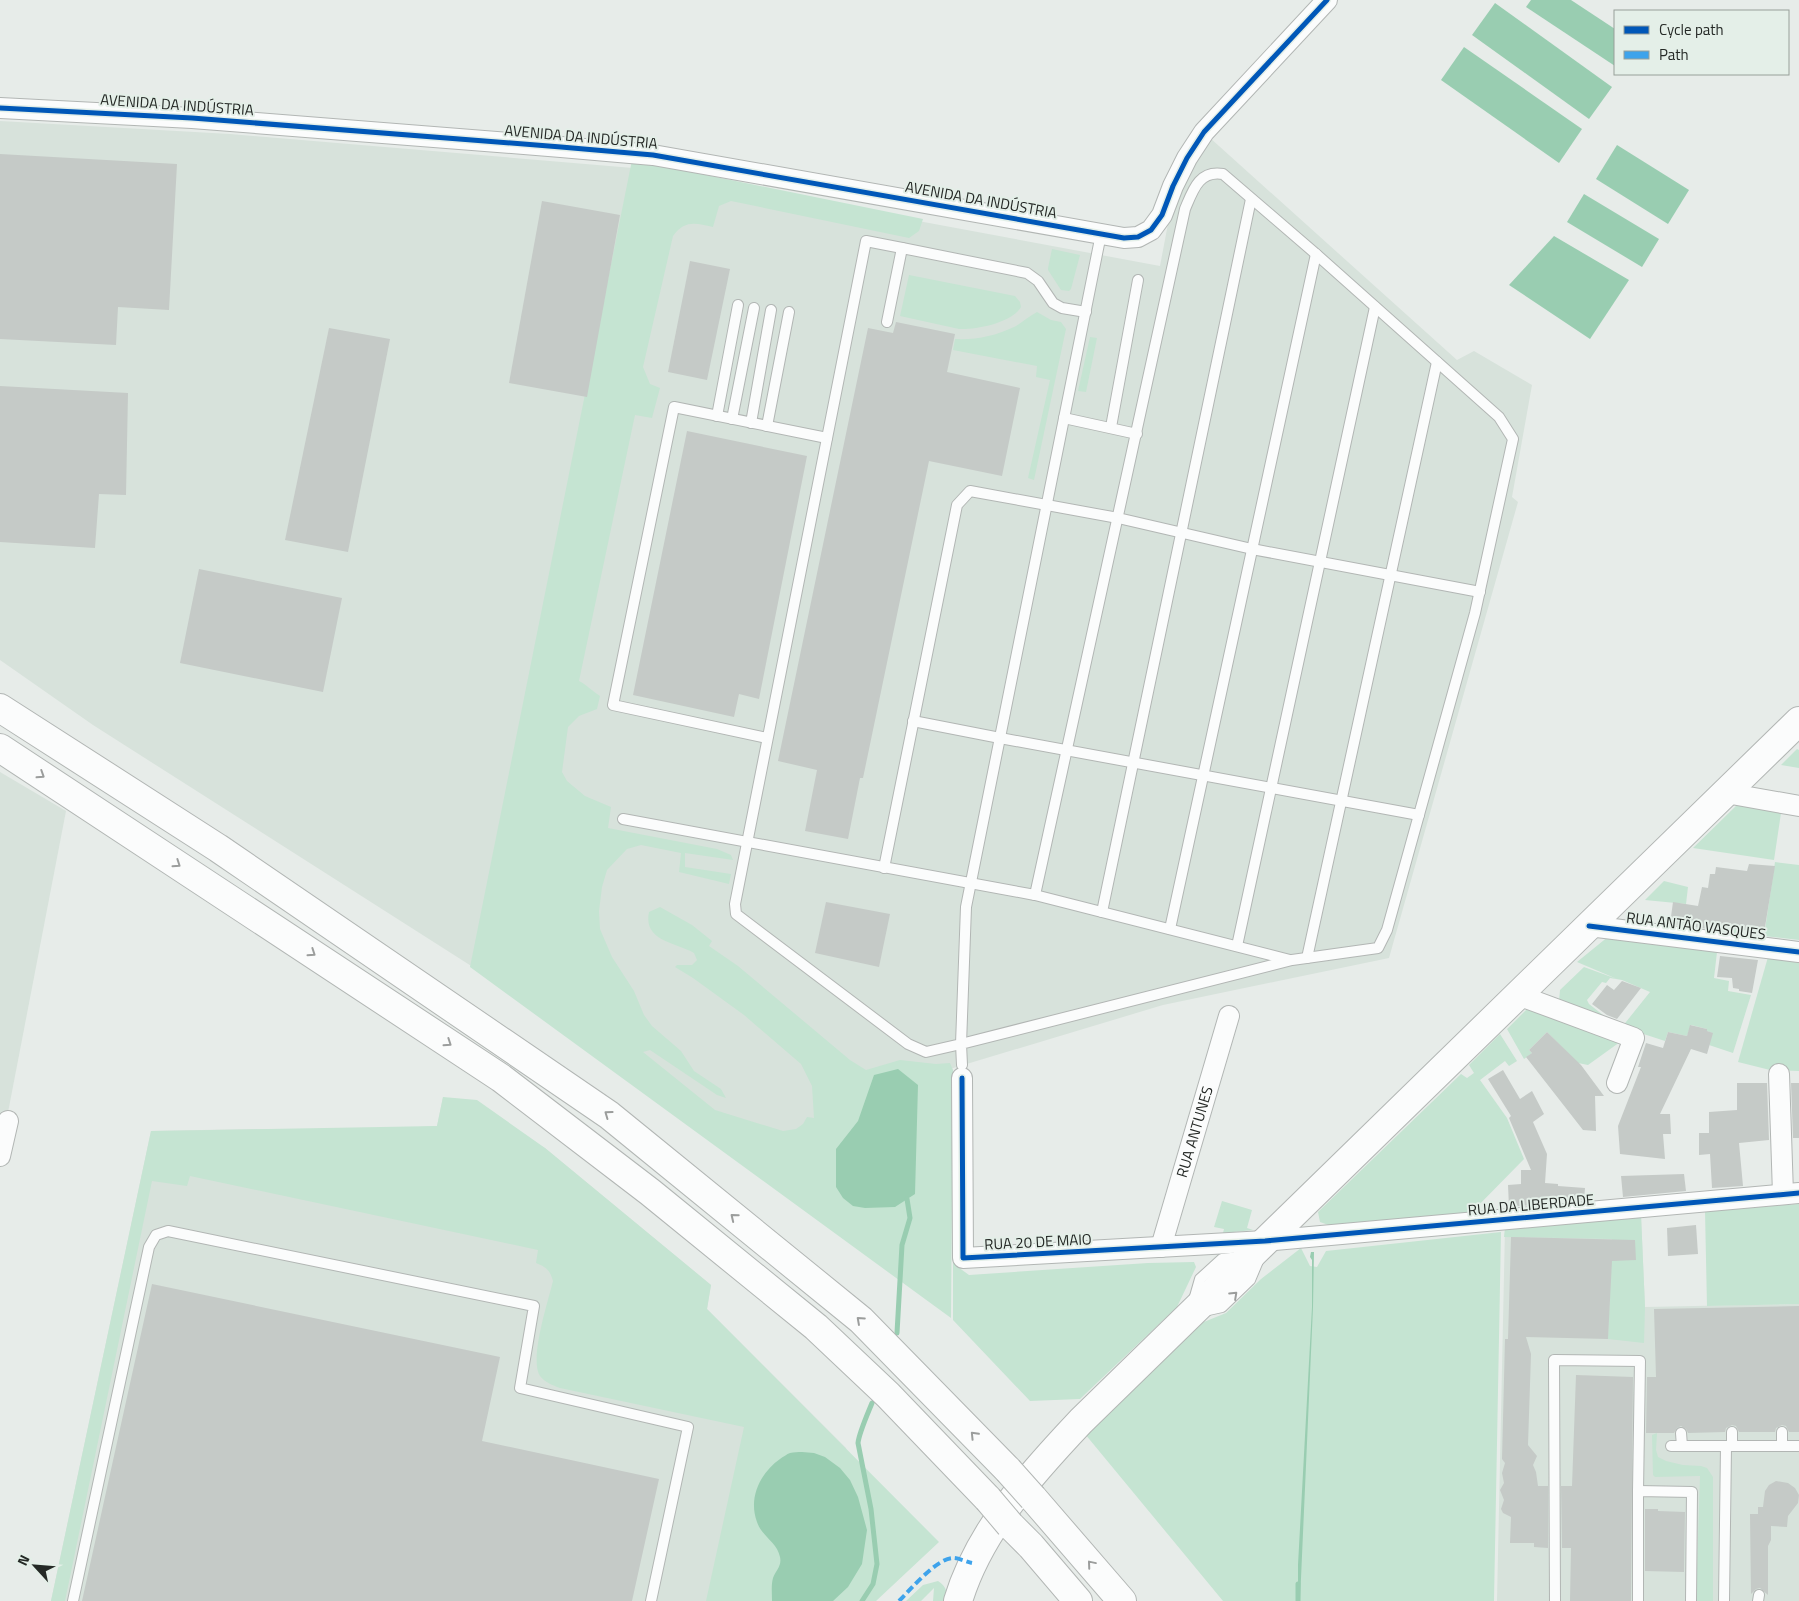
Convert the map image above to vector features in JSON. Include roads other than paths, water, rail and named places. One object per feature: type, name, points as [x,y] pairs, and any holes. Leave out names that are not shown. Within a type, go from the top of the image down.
[{"type":"main road","points":[[0,708],[218,848],[609,1115],[861,1320],[1008,1470],[1122,1601]]},
{"type":"main road","points":[[958,1601],[972,1563],[989,1533],[1034,1474],[1081,1421],[1799,721]]},
{"type":"main road","points":[[0,748],[500,1078],[642,1186],[822,1333],[888,1395],[1031,1546],[1078,1601]]},
{"type":"street","name":"AVENIDA DA INDÚSTRIA","points":[[0,108],[192,118],[653,156],[1124,238],[1138,237],[1151,230],[1162,215],[1172,186],[1204,132],[1327,0]]},
{"type":"street","points":[[1726,793],[1799,806]]},
{"type":"street","name":"RUA ANTÃO VASQUES","points":[[1589,926],[1799,952]]},
{"type":"street","points":[[1518,995],[1634,1038],[1618,1083]]},
{"type":"street","name":"RUA ANTUNES","points":[[1161,1247],[1229,1016]]},
{"type":"street","name":"RUA 20 DE MAIO","points":[[962,1072],[963,1258],[1161,1247],[1258,1249]]},
{"type":"street","points":[[1779,1074],[1791,1194]]},
{"type":"street","points":[[0,1156],[8,1121]]},
{"type":"street","name":"RUA DA LIBERDADE","points":[[1258,1249],[1791,1194]]},
{"type":"lane","points":[[1035,895],[1184,217],[1194,187],[1206,175],[1214,173],[1223,174],[1499,417],[1513,439],[1476,613],[1387,930],[1378,948],[1292,960],[926,1052],[908,1044],[736,914],[735,904],[866,241],[1026,273],[1038,281],[1053,303],[1062,308],[1086,312]]},
{"type":"lane","points":[[1102,912],[1251,199]]},
{"type":"lane","points":[[962,1072],[961,1044],[966,907],[1101,234]]},
{"type":"lane","points":[[887,322],[902,248]]},
{"type":"lane","points":[[1170,930],[1316,254]]},
{"type":"lane","points":[[1110,427],[1138,280]]},
{"type":"lane","points":[[717,416],[738,305]]},
{"type":"lane","points":[[1237,946],[1375,307]]},
{"type":"lane","points":[[732,419],[754,308]]},
{"type":"lane","points":[[751,423],[771,310]]},
{"type":"lane","points":[[767,426],[788,312]]},
{"type":"lane","points":[[1307,958],[1438,362]]},
{"type":"lane","points":[[767,738],[613,705],[674,407],[826,438]]},
{"type":"lane","points":[[1064,418],[1137,434]]},
{"type":"lane","points":[[884,868],[957,504],[970,491],[1118,518],[1320,563],[1480,592]]},
{"type":"lane","points":[[914,721],[1419,815]]},
{"type":"lane","points":[[623,819],[1035,895],[1292,960]]},
{"type":"lane","points":[[73,1601],[149,1247],[156,1234],[168,1231],[534,1306],[520,1388],[688,1427],[651,1601]]},
{"type":"lane","points":[[1555,1601],[1554,1360],[1640,1361],[1638,1601]]},
{"type":"lane","points":[[1724,1601],[1729,1446],[1732,1432]]},
{"type":"lane","points":[[1782,1432],[1782,1446]]},
{"type":"lane","points":[[1681,1433],[1682,1446]]},
{"type":"lane","points":[[1671,1446],[1799,1446]]},
{"type":"lane","points":[[1638,1491],[1692,1492],[1691,1601]]},
{"type":"waterway","points":[[897,1333],[902,1245],[910,1218],[907,1199]]},
{"type":"waterway","points":[[862,1601],[873,1584],[877,1564],[871,1509],[858,1443],[872,1403]]},
{"type":"waterway","points":[[1298,1584],[1298,1601]]}]
